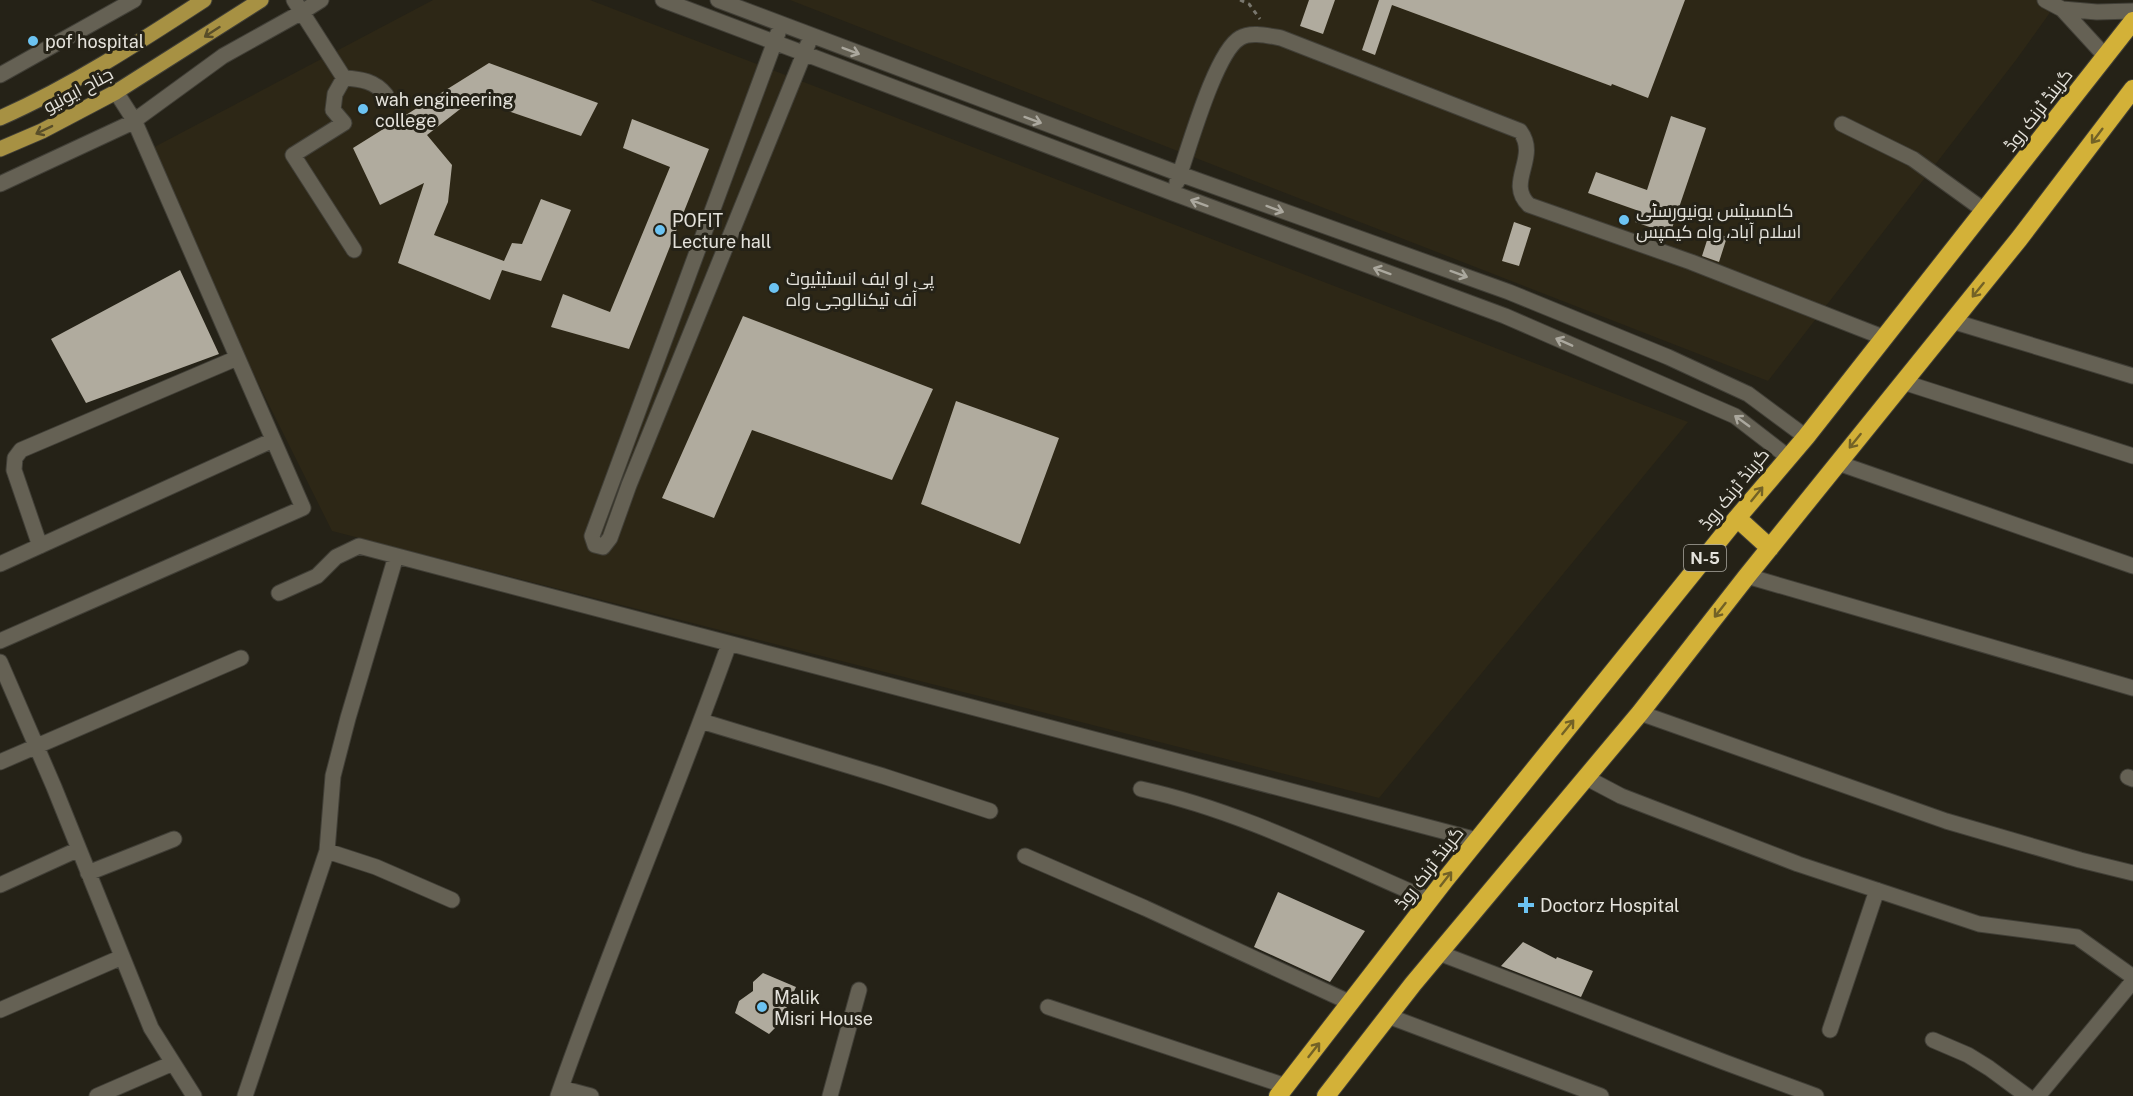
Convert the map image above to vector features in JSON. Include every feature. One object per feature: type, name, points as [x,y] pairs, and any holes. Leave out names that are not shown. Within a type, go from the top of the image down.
[{"type":"highway","name":"گرینڈ ٹرنک روڈ","points":[[1282,1091],[1477,840],[1737,518],[1806,437],[2133,21]]},
{"type":"highway","name":"N-5","points":[[1326,1096],[1439,953],[1640,713],[1747,576],[2019,239],[2133,89]]},
{"type":"highway","points":[[1737,518],[1770,548]]},
{"type":"main road","name":"جناح ایونیو","points":[[0,118],[30,105],[90,71],[204,0]]},
{"type":"main road","name":"جناح ایونیو","points":[[0,149],[42,131],[116,92],[261,0]]},
{"type":"street","points":[[0,75],[134,0]]},
{"type":"street","points":[[0,184],[134,120],[298,6],[321,0]]},
{"type":"street","points":[[663,0],[1504,316],[1735,416],[1788,457]]},
{"type":"street","points":[[718,0],[1180,174],[1509,292],[1668,357],[1748,393],[1806,437]]},
{"type":"street","points":[[2045,0],[2062,9],[2106,57]]},
{"type":"street","points":[[298,6],[344,78]]},
{"type":"street","points":[[2062,9],[2097,12],[2133,11]]},
{"type":"street","points":[[781,24],[592,536],[595,545],[603,547],[610,538],[642,453],[811,35]]},
{"type":"street","points":[[1173,193],[1216,71],[1226,52],[1239,38],[1252,34],[1281,38],[1520,132],[1526,139],[1528,150],[1520,185],[1521,197],[1529,205],[1690,262],[1885,338]]},
{"type":"street","points":[[344,78],[360,79],[378,85],[386,95]]},
{"type":"street","points":[[344,78],[335,94],[333,110],[344,123],[293,154],[354,249]]},
{"type":"street","points":[[0,641],[303,508],[134,120],[116,92]]},
{"type":"street","points":[[1842,124],[1913,159],[1985,211]]},
{"type":"street","points":[[1952,321],[2133,376]]},
{"type":"street","points":[[40,546],[14,470],[15,458],[21,450],[237,358]]},
{"type":"street","points":[[1903,382],[2133,456]]},
{"type":"street","points":[[0,564],[273,440]]},
{"type":"street","points":[[1838,463],[2133,566]]},
{"type":"street","points":[[279,593],[317,576],[336,557],[359,546],[1477,840]]},
{"type":"street","points":[[245,1096],[327,851],[333,776],[396,556]]},
{"type":"street","points":[[1747,576],[2133,688]]},
{"type":"street","points":[[591,1096],[559,1092],[593,997],[729,644]]},
{"type":"street","points":[[0,762],[241,658]]},
{"type":"street","points":[[0,662],[151,1028],[194,1096]]},
{"type":"street","points":[[1640,713],[1946,821],[2133,873]]},
{"type":"street","points":[[701,721],[990,811]]},
{"type":"street","points":[[1585,777],[1621,796],[1798,864],[1979,924],[2077,937],[2133,979],[2038,1096]]},
{"type":"street","points":[[1142,789],[1176,796],[1241,819],[1430,900]]},
{"type":"street","points":[[88,873],[174,839]]},
{"type":"street","points":[[0,885],[79,849]]},
{"type":"street","points":[[327,851],[376,867],[452,900]]},
{"type":"street","points":[[1025,856],[1145,908],[1351,1003]]},
{"type":"street","points":[[1830,1030],[1877,890]]},
{"type":"street","points":[[1439,953],[1816,1096]]},
{"type":"street","points":[[0,1010],[122,957]]},
{"type":"street","points":[[830,1096],[860,990]]},
{"type":"street","points":[[1048,1007],[1282,1091]]},
{"type":"street","points":[[1388,1016],[1601,1096]]},
{"type":"street","points":[[1933,1040],[1968,1055],[2027,1096]]},
{"type":"street","points":[[97,1096],[173,1063]]},
{"type":"path","points":[[1240,0],[1249,4],[1259,15],[1268,36]]},
{"type":"shaded area","name":"پی او ایف انسٹیٹیوٹ آف ٹیکنالوجی واہ","points":[[433,0],[590,0],[1688,422],[1379,798],[332,531],[143,153]]},
{"type":"shaded area","name":"کامسیٹس یونیورسٹی اسلام آباد، واہ کیمپس","points":[[790,0],[2059,0],[2016,60],[1768,381]]},
{"type":"building","points":[[1309,0],[1335,0],[1323,34],[1300,26]]},
{"type":"building","points":[[1379,0],[1685,0],[1648,98],[1392,5],[1375,55],[1362,50]]},
{"type":"building","points":[[489,63],[598,103],[581,136],[473,99],[427,135],[452,165],[448,202],[434,235],[504,261],[512,243],[522,244],[541,199],[571,210],[541,281],[502,270],[490,300],[398,263],[424,183],[380,205],[353,148]]},
{"type":"building","points":[[1671,116],[1706,128],[1670,234],[1635,222],[1639,211],[1588,193],[1596,172],[1647,190]]},
{"type":"building","name":"POFIT Lecture hall","points":[[632,119],[709,149],[629,349],[551,327],[563,294],[610,312],[670,167],[623,148]]},
{"type":"building","points":[[1514,222],[1531,228],[1519,266],[1502,261]]},
{"type":"building","points":[[1710,231],[1727,237],[1719,262],[1702,256]]},
{"type":"building","points":[[180,270],[219,354],[86,403],[51,339]]},
{"type":"building","points":[[743,316],[933,389],[892,480],[752,430],[714,518],[662,498]]},
{"type":"building","points":[[956,401],[1059,438],[1020,544],[921,504]]},
{"type":"building","points":[[1278,892],[1365,931],[1330,982],[1254,947]]},
{"type":"building","points":[[1523,942],[1556,959],[1557,957],[1593,971],[1581,997],[1501,966]]},
{"type":"building","name":"Malik Misri House","points":[[763,973],[796,987],[779,1024],[769,1034],[735,1013],[739,1001],[753,991],[753,982]]},
{"type":"place","name":"pof hospital","points":[[33,41]]},
{"type":"place","name":"wah engineering college","points":[[363,109]]},
{"type":"place","name":"کامسیٹس یونیورسٹی اسلام آباد، واہ کیمپس","points":[[1624,220]]},
{"type":"place","name":"POFIT Lecture hall","points":[[660,230]]},
{"type":"place","name":"پی او ایف انسٹیٹیوٹ آف ٹیکنالوجی واہ","points":[[774,288]]},
{"type":"place","name":"Doctorz Hospital","points":[[1526,905]]},
{"type":"place","name":"Malik Misri House","points":[[762,1007]]}]
